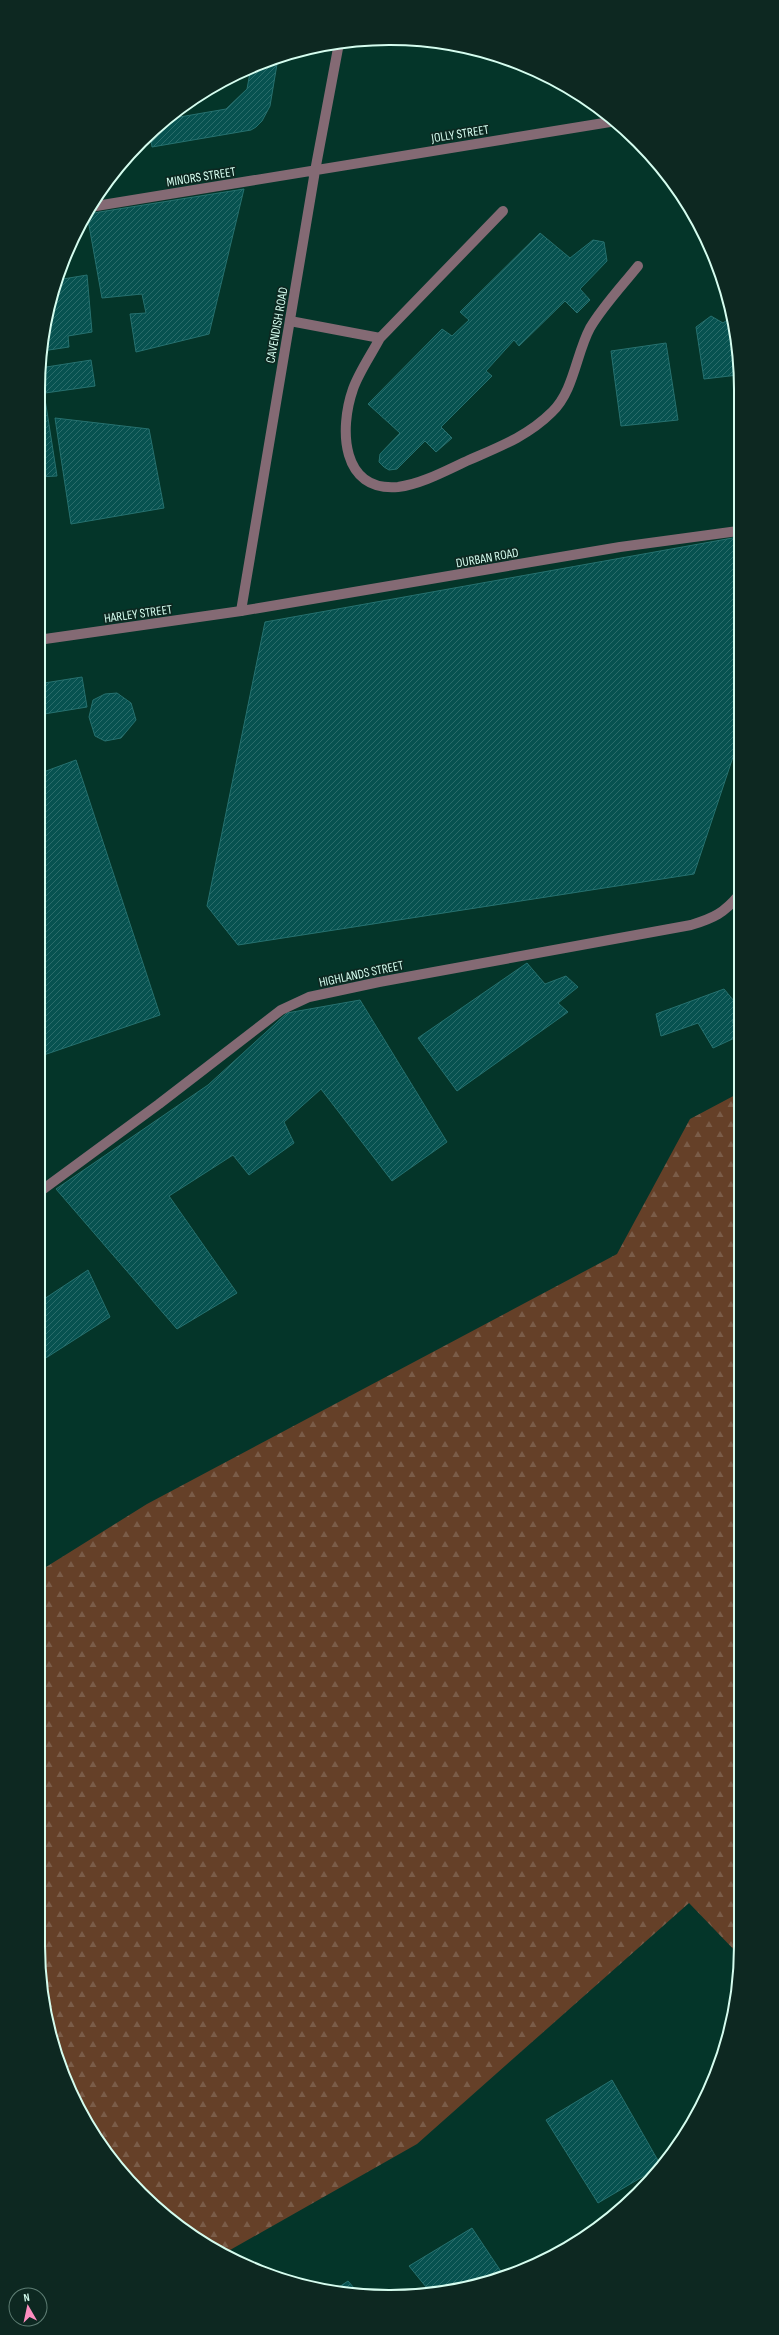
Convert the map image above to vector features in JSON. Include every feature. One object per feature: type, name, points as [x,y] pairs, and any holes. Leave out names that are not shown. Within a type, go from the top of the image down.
[{"type":"street","name":"CAVENDISH ROAD","points":[[241,611],[315,171],[338,49]]},
{"type":"street","name":"JOLLY STREET","points":[[315,171],[607,122]]},
{"type":"street","name":"MINORS STREET","points":[[98,206],[315,171]]},
{"type":"street","points":[[503,211],[380,338],[353,389],[346,422],[347,451],[359,475],[376,486],[399,487],[430,477],[525,435],[553,412],[569,385],[579,351],[591,326],[638,266]]},
{"type":"street","points":[[290,321],[380,338]]},
{"type":"street","name":"DURBAN ROAD","points":[[241,611],[620,547],[734,531]]},
{"type":"street","name":"HARLEY STREET","points":[[45,639],[241,611]]},
{"type":"street","name":"HIGHLANDS STREET","points":[[45,1188],[159,1104],[281,1010],[309,997],[378,982],[691,925],[713,918],[728,908],[734,901]]},
{"type":"green space","points":[[734,1096],[734,1950],[689,1903],[417,2144],[230,2250],[217,2244],[180,2219],[162,2205],[130,2173],[103,2137],[91,2118],[71,2077],[57,2035],[48,1990],[45,1946],[45,1568],[147,1504],[617,1254],[690,1119]]},
{"type":"building","points":[[277,64],[270,106],[262,121],[256,127],[251,130],[152,147],[151,141],[178,117],[226,109],[247,89],[250,75]]},
{"type":"building","points":[[244,189],[209,334],[136,352],[130,314],[146,313],[142,294],[102,298],[88,222],[94,213]]},
{"type":"building","points":[[540,233],[570,258],[593,240],[604,242],[607,261],[580,289],[590,300],[577,313],[565,301],[519,346],[514,340],[486,371],[492,376],[441,427],[452,438],[436,452],[425,441],[397,469],[389,470],[384,467],[379,462],[380,454],[400,433],[368,404],[442,329],[452,336],[469,320],[460,312]]},
{"type":"building","points":[[87,275],[92,332],[68,336],[69,347],[48,350],[52,322],[63,279]]},
{"type":"building","points":[[711,316],[723,323],[727,320],[731,345],[733,376],[704,379],[696,327]]},
{"type":"building","points":[[666,343],[678,420],[621,426],[611,351]]},
{"type":"building","points":[[91,360],[95,386],[45,393],[46,367]]},
{"type":"building","points":[[45,399],[57,476],[45,477]]},
{"type":"building","points":[[55,418],[149,429],[164,508],[71,524]]},
{"type":"building","points":[[734,538],[734,754],[694,874],[238,945],[207,906],[265,622]]},
{"type":"building","points":[[82,677],[87,707],[45,714],[45,683]]},
{"type":"building","points":[[117,693],[131,703],[136,720],[121,738],[105,741],[95,736],[89,717],[93,700],[105,694]]},
{"type":"building","points":[[76,760],[160,1015],[45,1055],[45,771]]},
{"type":"building","points":[[527,963],[545,984],[566,976],[578,987],[558,1003],[568,1012],[457,1091],[418,1038]]},
{"type":"building","points":[[724,989],[734,1001],[734,1020],[732,1021],[734,1025],[734,1038],[713,1048],[698,1023],[661,1036],[656,1014]]},
{"type":"building","points":[[360,1000],[447,1142],[392,1181],[321,1089],[284,1122],[294,1143],[249,1175],[233,1155],[169,1196],[237,1293],[177,1329],[56,1189],[208,1085],[287,1013]]},
{"type":"building","points":[[88,1270],[110,1317],[45,1359],[45,1298]]},
{"type":"building","points":[[612,2080],[658,2161],[649,2173],[598,2203],[546,2120]]},
{"type":"building","points":[[472,2228],[501,2272],[457,2283],[427,2288],[409,2266]]},
{"type":"building","points":[[348,2281],[354,2288],[345,2287],[340,2286]]}]
